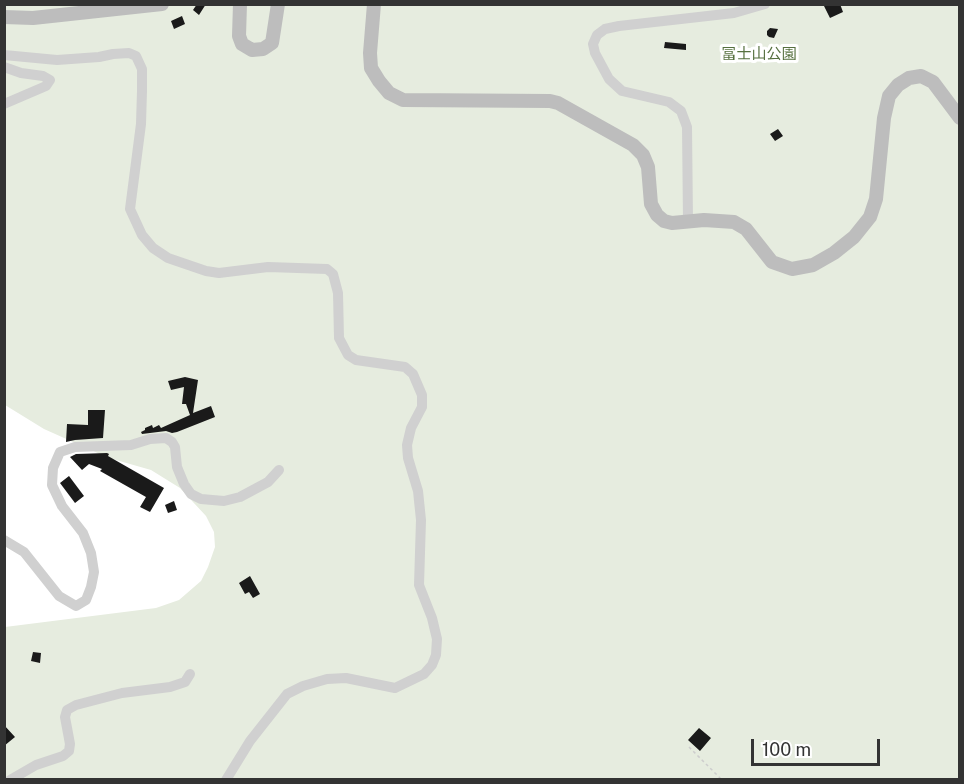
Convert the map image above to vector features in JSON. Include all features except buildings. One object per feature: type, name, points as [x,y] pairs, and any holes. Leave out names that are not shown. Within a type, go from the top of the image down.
[{"type":"street","points":[[4,17],[33,18],[162,4]]},
{"type":"street","points":[[240,4],[239,36],[242,44],[252,50],[263,49],[272,43],[278,4]]},
{"type":"street","points":[[374,4],[371,68],[389,93],[403,100],[538,100],[558,103],[633,145],[643,155],[648,167],[651,204],[657,215],[664,221],[672,223],[734,222],[746,229],[772,262],[792,269],[813,265],[834,253],[854,237],[870,217],[876,199],[884,118],[889,96],[898,85],[909,78],[921,76],[933,82],[960,118]]},
{"type":"street","points":[[688,221],[687,126],[681,111],[669,102],[622,91],[609,79],[593,44],[597,35],[605,29],[723,14],[754,9],[765,4]]},
{"type":"street","points":[[4,56],[57,60],[129,53],[136,56],[142,69],[141,124],[130,209],[142,235],[153,248],[168,258],[206,272],[219,273],[268,267],[327,269],[333,274],[338,293],[339,338],[348,355],[356,360],[405,366],[413,374],[422,395],[422,407],[411,428],[407,446],[408,458],[418,491],[421,520],[419,585],[432,618],[437,639],[436,655],[432,665],[424,674],[395,688],[346,678],[327,679],[303,686],[287,694],[250,741],[226,780]]},
{"type":"street","points":[[4,68],[43,76],[50,80],[46,86],[4,104]]},
{"type":"street","points":[[4,540],[24,552],[59,596],[76,606],[86,600],[94,572],[91,553],[83,533],[62,506],[52,485],[52,468],[60,452],[75,447],[132,445],[150,439],[166,438],[175,447],[177,467],[191,494],[201,499],[224,501],[240,497],[268,482],[279,470]]},
{"type":"street","points":[[10,780],[36,765],[63,756],[69,751],[70,744],[65,717],[67,710],[76,705],[122,693],[170,687],[185,682],[190,674]]},
{"type":"path","points":[[689,747],[722,780]]},
{"type":"green space","name":"冨士山公園","points":[[5,5],[959,5],[959,779],[5,779],[5,627],[156,608],[179,600],[201,581],[215,547],[214,532],[206,516],[180,488],[151,470],[109,458],[44,429],[5,405]]}]
